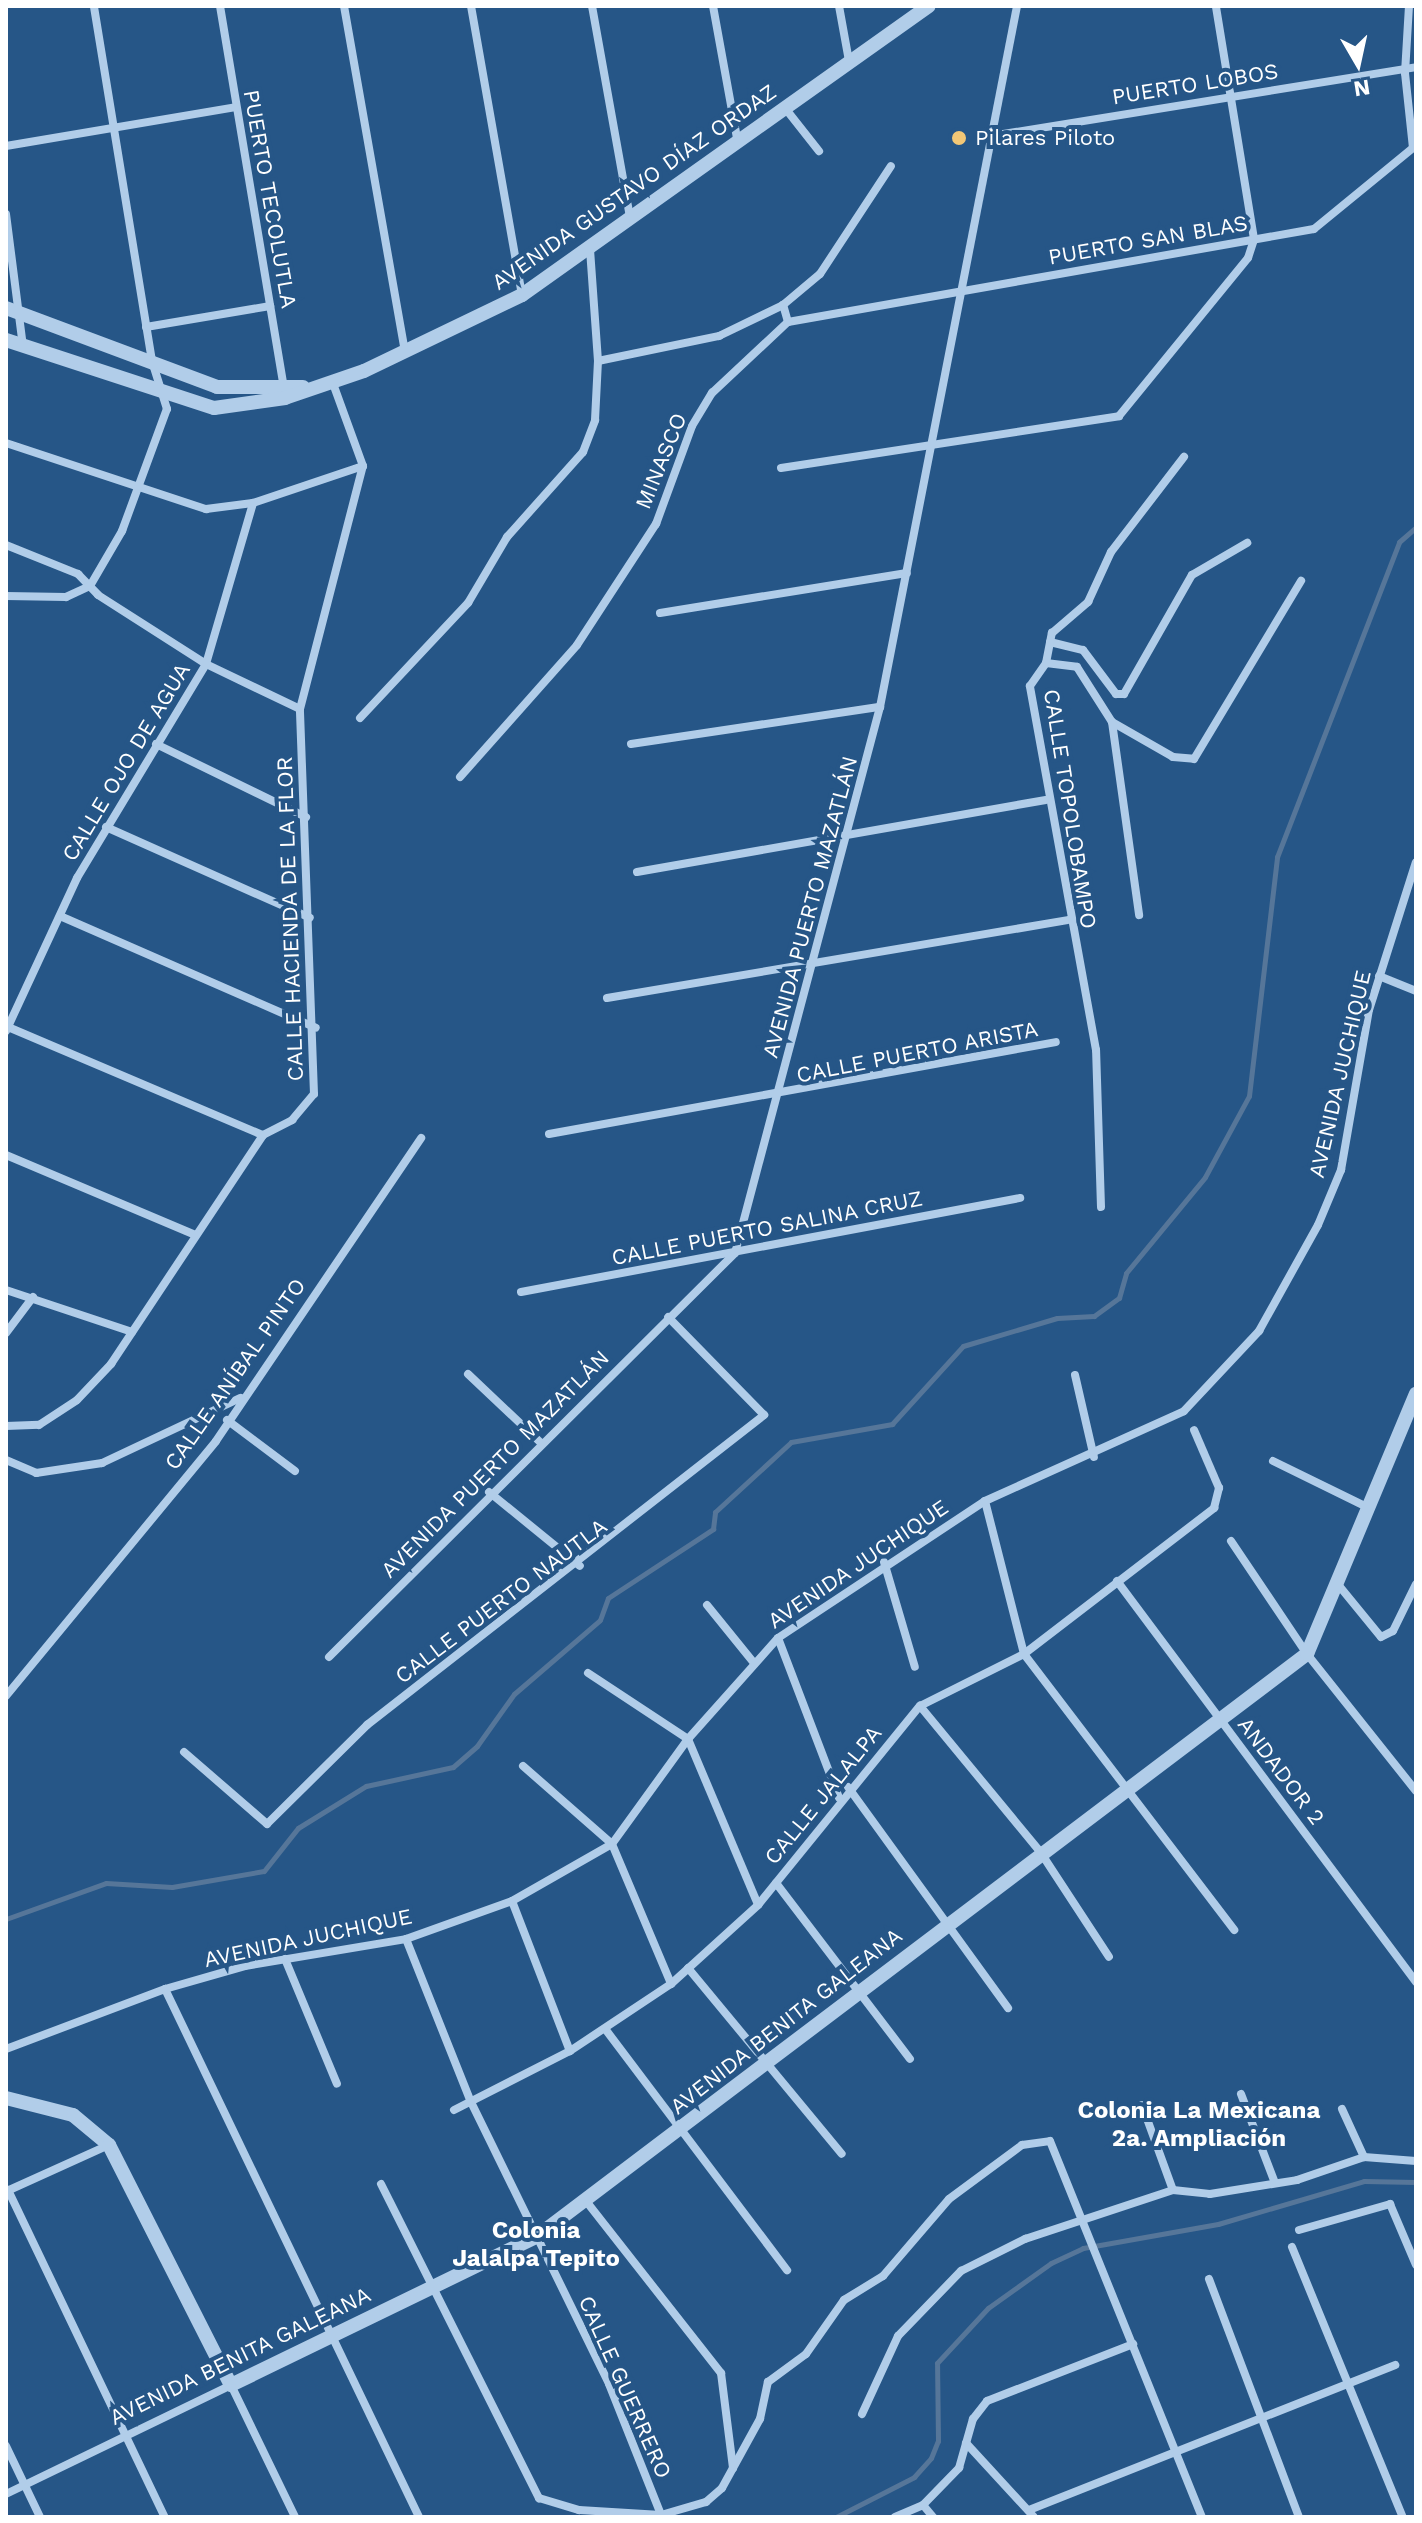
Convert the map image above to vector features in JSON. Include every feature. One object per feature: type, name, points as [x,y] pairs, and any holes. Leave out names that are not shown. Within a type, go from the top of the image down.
[{"type":"street","points":[[6,596],[66,597],[90,586],[139,488],[166,394],[152,361],[94,6]]},
{"type":"street","name":"PUERTO TECOLUTLA","points":[[220,6],[284,391]]},
{"type":"street","points":[[344,6],[406,354]]},
{"type":"street","points":[[471,6],[522,295]]},
{"type":"street","points":[[592,6],[630,220]]},
{"type":"street","points":[[713,6],[738,143]]},
{"type":"street","points":[[839,6],[849,61]]},
{"type":"street","name":"AVENIDA GUSTAVO DÍAZ ORDAZ","points":[[6,340],[214,408],[331,381],[406,354],[522,295],[590,250],[929,6]]},
{"type":"street","name":"AVENIDA PUERTO MAZATLÁN","points":[[329,1657],[489,1492],[735,1253],[849,838],[880,707],[936,446],[1017,6]]},
{"type":"street","points":[[781,468],[1119,416],[1248,258],[1254,239],[1216,6]]},
{"type":"street","points":[[1405,73],[1409,6]]},
{"type":"street","points":[[1405,73],[1416,67]]},
{"type":"street","name":"PUERTO LOBOS","points":[[991,136],[1231,95],[1405,73]]},
{"type":"street","name":"PUERTO SAN BLAS","points":[[788,322],[1314,229],[1413,148],[1405,73]]},
{"type":"street","points":[[6,146],[236,107]]},
{"type":"street","points":[[785,108],[819,151]]},
{"type":"street","points":[[598,361],[719,336],[783,305],[828,264],[891,166]]},
{"type":"street","points":[[6,214],[22,316],[23,347]]},
{"type":"street","points":[[360,718],[468,603],[507,537],[583,452],[595,420],[598,361],[590,250]]},
{"type":"street","points":[[783,305],[788,322]]},
{"type":"street","points":[[146,327],[270,306]]},
{"type":"street","name":"AVENIDA GUSTAVO DÍAZ ORDAZ","points":[[6,308],[217,387],[284,391]]},
{"type":"street","name":"MINASCO","points":[[460,777],[553,676],[640,552],[712,393],[788,322]]},
{"type":"street","points":[[6,443],[206,509],[253,503],[363,466],[331,381]]},
{"type":"street","points":[[1046,663],[1050,642],[1088,602],[1111,552],[1184,457]]},
{"type":"street","name":"CALLE HACIENDA DE LA FLOR","points":[[6,1426],[54,1418],[111,1364],[263,1135],[292,1120],[314,1094],[316,1028],[300,709],[363,466]]},
{"type":"street","name":"CALLE OJO DE AGUA","points":[[7,1029],[106,827],[206,664],[253,503]]},
{"type":"street","points":[[1050,642],[1083,650],[1116,694],[1124,694],[1192,575],[1247,543]]},
{"type":"street","points":[[7,548],[90,586],[206,664],[300,709]]},
{"type":"street","points":[[660,613],[907,573]]},
{"type":"street","points":[[1112,722],[1173,757],[1194,759],[1301,581]]},
{"type":"street","name":"CALLE TOPOLOBAMPO","points":[[1101,1207],[1096,1050],[1067,920],[1030,686],[1046,663],[1077,667],[1112,722],[1139,915]]},
{"type":"street","points":[[631,744],[880,707]]},
{"type":"street","points":[[156,744],[306,817]]},
{"type":"street","points":[[637,872],[849,838],[1046,800]]},
{"type":"street","points":[[106,827],[310,918]]},
{"type":"street","name":"AVENIDA JUCHIQUE","points":[[6,2049],[165,1989],[285,1959],[406,1939],[512,1901],[612,1844],[688,1739],[778,1638],[884,1562],[985,1501],[1094,1457],[1184,1411],[1259,1331],[1341,1170],[1379,976],[1416,863]]},
{"type":"street","points":[[60,916],[316,1028]]},
{"type":"street","points":[[607,998],[814,968],[1067,920]]},
{"type":"street","points":[[1379,976],[1416,991]]},
{"type":"street","points":[[7,1029],[263,1135]]},
{"type":"street","name":"CALLE PUERTO ARISTA","points":[[549,1134],[778,1098],[1056,1042]]},
{"type":"street","name":"CALLE ANÍBAL PINTO","points":[[6,1696],[227,1420],[421,1138]]},
{"type":"street","points":[[6,1155],[195,1235]]},
{"type":"street","name":"CALLE PUERTO SALINA CRUZ","points":[[521,1292],[1020,1198]]},
{"type":"street","points":[[6,1290],[132,1332]]},
{"type":"street","points":[[6,1333],[33,1297]]},
{"type":"street","name":"CALLE PUERTO NAUTLA","points":[[184,1752],[267,1824],[367,1725],[580,1566],[764,1415],[668,1317]]},
{"type":"street","points":[[468,1374],[541,1443]]},
{"type":"street","points":[[1075,1375],[1094,1457]]},
{"type":"street","points":[[1307,1654],[1333,1579],[1416,1394]]},
{"type":"street","points":[[6,1460],[36,1473],[102,1463],[240,1398]]},
{"type":"street","points":[[227,1420],[295,1471]]},
{"type":"street","name":"CALLE JALALPA","points":[[454,2110],[570,2051],[606,2030],[671,1984],[758,1905],[839,1798],[920,1706],[1024,1654],[1220,1499],[1194,1430]]},
{"type":"street","points":[[1273,1461],[1365,1506]]},
{"type":"street","points":[[489,1492],[580,1566]]},
{"type":"street","points":[[985,1501],[1024,1654],[1128,1786],[1234,1930]]},
{"type":"street","points":[[1231,1541],[1307,1654],[1416,1791]]},
{"type":"street","points":[[884,1562],[915,1667]]},
{"type":"street","points":[[1333,1579],[1381,1637],[1393,1631],[1416,1584]]},
{"type":"street","name":"ANDADOR 2","points":[[1117,1581],[1416,1982]]},
{"type":"street","points":[[707,1605],[754,1663]]},
{"type":"street","points":[[778,1638],[839,1798]]},
{"type":"street","name":"AVENIDA BENITA GALEANA","points":[[6,2494],[536,2237],[680,2131],[1218,1717],[1307,1654]]},
{"type":"street","points":[[588,1673],[688,1739],[758,1905]]},
{"type":"street","points":[[920,1706],[1041,1853],[1109,1957]]},
{"type":"street","points":[[523,1766],[612,1844],[671,1984]]},
{"type":"street","points":[[848,1787],[951,1922],[1008,2008]]},
{"type":"street","points":[[776,1883],[910,2059]]},
{"type":"street","points":[[512,1901],[570,2051]]},
{"type":"street","name":"CALLE GUERRERO","points":[[406,1939],[471,2102],[609,2384],[661,2515]]},
{"type":"street","points":[[285,1959],[337,2084]]},
{"type":"street","points":[[688,1968],[842,2154]]},
{"type":"street","points":[[165,1989],[419,2517]]},
{"type":"street","points":[[606,2030],[787,2270]]},
{"type":"street","points":[[1241,2094],[1275,2183]]},
{"type":"street","points":[[6,2098],[73,2115],[109,2145],[295,2517]]},
{"type":"street","points":[[1142,2105],[1173,2190]]},
{"type":"street","points":[[1342,2109],[1364,2157]]},
{"type":"street","points":[[381,2184],[539,2498],[551,2505],[661,2515],[706,2502],[733,2471],[768,2382],[806,2354],[844,2300],[883,2276],[949,2199],[1022,2145],[1050,2141],[1059,2152],[1081,2219],[1202,2517]]},
{"type":"street","points":[[109,2145],[7,2191],[165,2517]]},
{"type":"street","points":[[862,2414],[898,2336],[961,2271],[1081,2219],[1173,2190],[1210,2194],[1275,2183],[1364,2157],[1416,2161]]},
{"type":"street","points":[[586,2201],[721,2373],[733,2471]]},
{"type":"street","points":[[1299,2230],[1390,2204],[1416,2265]]},
{"type":"street","points":[[1292,2247],[1403,2517]]},
{"type":"street","points":[[1209,2279],[1299,2517]]},
{"type":"street","points":[[895,2517],[923,2505],[959,2468],[966,2443],[987,2401],[1133,2344]]},
{"type":"street","points":[[966,2443],[1032,2514],[1395,2365]]},
{"type":"street","points":[[6,2446],[40,2517]]},
{"type":"street","points":[[923,2505],[933,2517]]},
{"type":"waterway","points":[[6,1919],[106,1883],[172,1887],[264,1871],[298,1828],[366,1786],[453,1767],[477,1746],[514,1694],[600,1620],[608,1598],[713,1529],[715,1512],[791,1442],[892,1424],[963,1346],[1057,1318],[1094,1316],[1119,1298],[1126,1273],[1205,1177],[1249,1096],[1277,857],[1399,542],[1416,527]]},
{"type":"waterway","points":[[836,2517],[914,2477],[931,2458],[938,2441],[937,2363],[988,2308],[1051,2263],[1083,2248],[1218,2224],[1364,2181],[1416,2182]]},
{"type":"place","name":"Pilares Piloto","points":[[959,138]]},
{"type":"district","name":"Colonia La Mexicana 2a. Ampliación","points":[[1199,2125]]},
{"type":"district","name":"Colonia Jalalpa Tepito","points":[[536,2245]]}]
